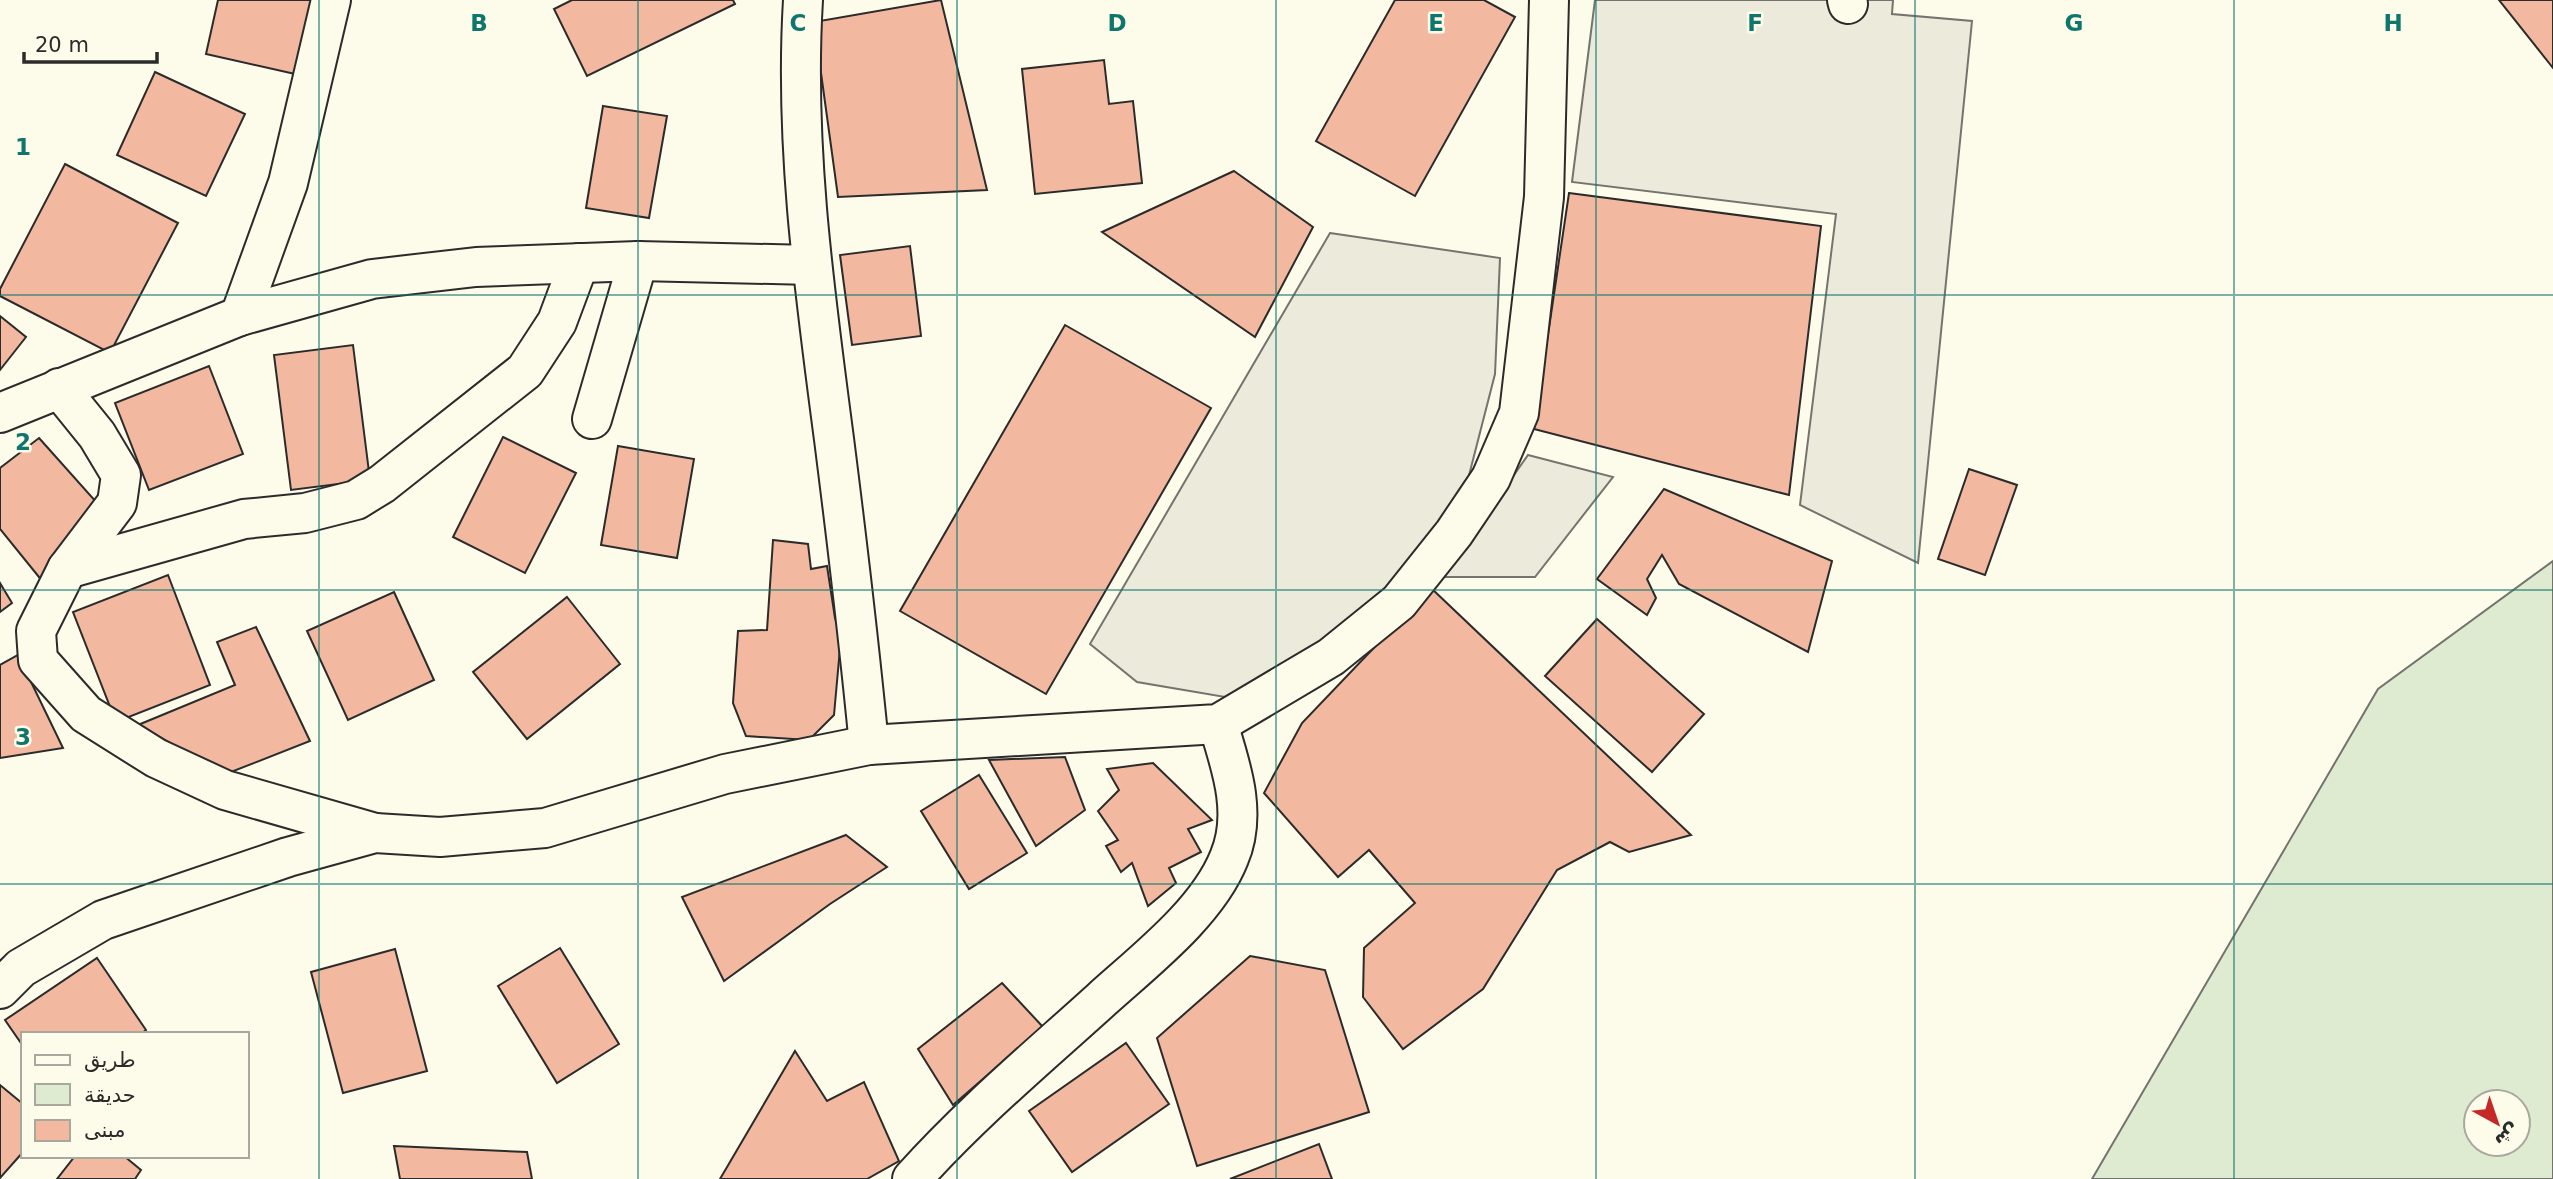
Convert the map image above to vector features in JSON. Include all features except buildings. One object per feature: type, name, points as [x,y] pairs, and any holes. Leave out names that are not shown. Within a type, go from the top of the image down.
[{"type":"street","points":[[240,316],[288,183],[331,0]]},
{"type":"street","points":[[59,388],[97,435],[121,475],[117,503],[67,569],[36,631],[38,660],[86,713],[156,758],[225,790],[375,833],[440,838],[545,828],[725,774],[869,746],[1217,723],[1331,657],[1399,602],[1454,534],[1491,478],[1519,413],[1544,197],[1549,0]]},
{"type":"street","points":[[813,5],[802,114],[811,265],[848,546],[869,746]]},
{"type":"street","points":[[0,413],[240,316],[372,279],[476,267],[638,261],[811,265]]},
{"type":"street","points":[[593,419],[638,261]]},
{"type":"street","points":[[67,569],[244,519],[305,513],[356,500],[382,484],[525,370],[557,322],[579,263]]},
{"type":"street","points":[[912,1179],[974,1114],[1178,930],[1215,884],[1230,858],[1237,830],[1235,781],[1217,723]]},
{"type":"street","points":[[0,989],[21,968],[103,920],[288,857],[375,833]]},
{"type":"green space","points":[[2553,561],[2553,1179],[2092,1179],[2378,689]]},
{"type":"shaded area","points":[[1595,0],[1893,0],[1892,14],[1972,21],[1918,563],[1800,505],[1836,214],[1572,182]]},
{"type":"shaded area","points":[[1330,233],[1500,258],[1495,374],[1466,487],[1392,589],[1297,658],[1225,697],[1137,682],[1090,644]]},
{"type":"shaded area","points":[[1528,455],[1613,477],[1535,577],[1443,577]]}]
